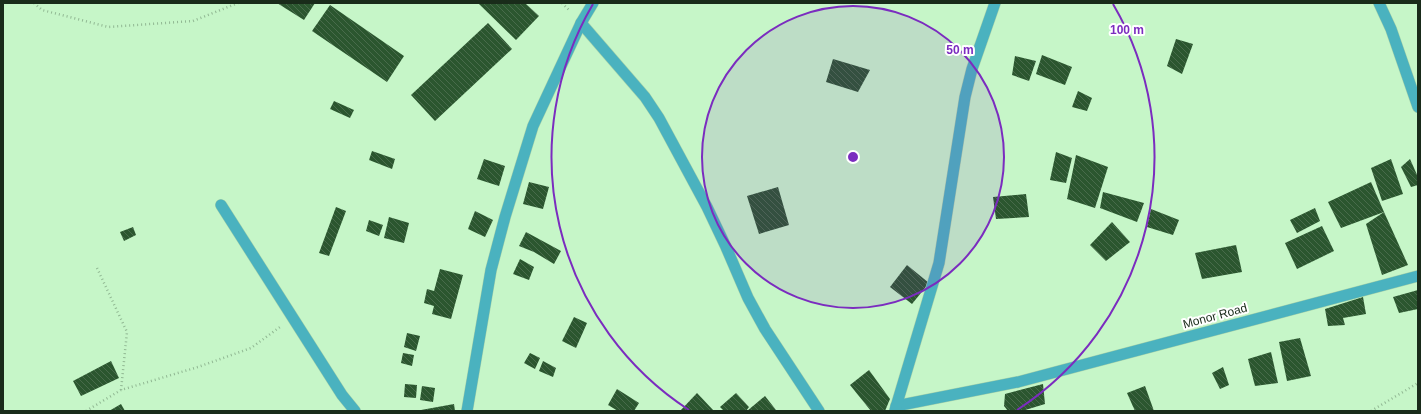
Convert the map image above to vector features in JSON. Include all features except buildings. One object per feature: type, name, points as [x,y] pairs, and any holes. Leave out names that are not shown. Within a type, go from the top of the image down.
[{"type":"street","points":[[467,411],[491,270],[505,217],[533,126],[581,23],[593,3]]},
{"type":"street","points":[[895,408],[939,263],[965,97],[972,69],[995,3]]},
{"type":"street","points":[[1379,3],[1391,29],[1418,107]]},
{"type":"street","points":[[581,23],[645,97],[659,118],[707,207],[748,298],[765,329],[819,411]]},
{"type":"street","points":[[221,205],[342,395],[355,411]]},
{"type":"street","name":"Monor Road","points":[[895,408],[1018,382],[1418,276]]},
{"type":"path","points":[[34,3],[42,10],[108,27],[193,22],[238,3]]},
{"type":"path","points":[[97,268],[127,332],[121,390]]},
{"type":"path","points":[[86,411],[121,390],[198,367],[251,348],[294,318]]},
{"type":"path","points":[[1371,411],[1418,383]]}]
